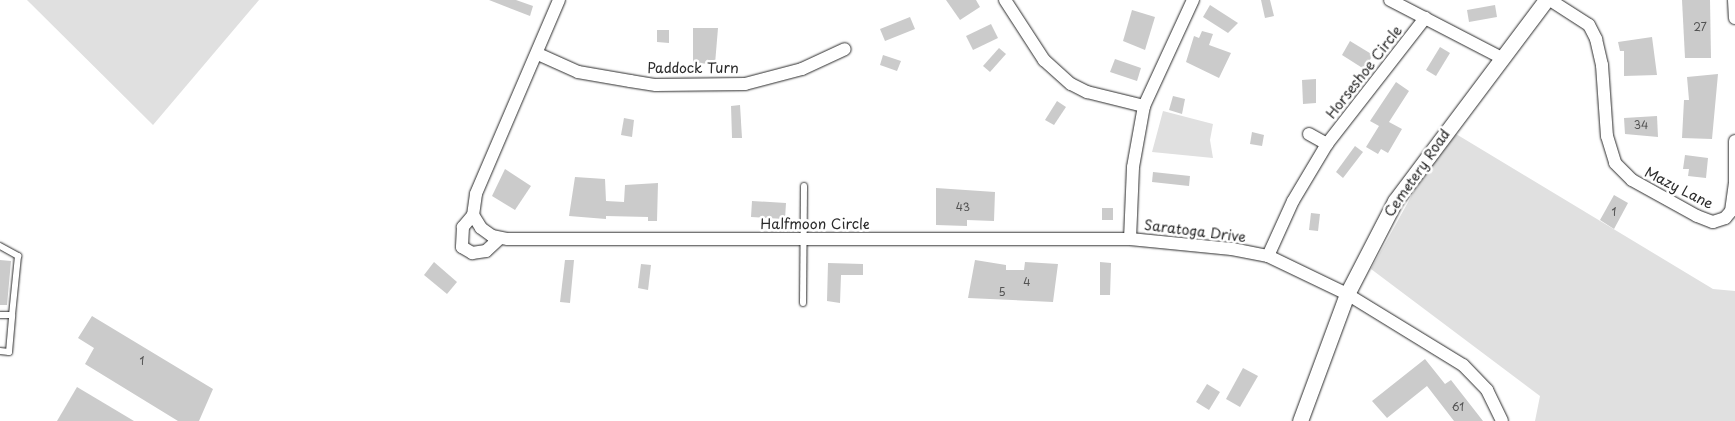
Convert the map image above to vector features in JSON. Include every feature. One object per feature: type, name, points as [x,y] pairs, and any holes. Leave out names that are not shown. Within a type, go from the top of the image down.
[{"type":"street","points":[[473,215],[481,228],[500,238],[486,251],[472,253],[462,247],[463,227],[473,215],[482,179],[538,54],[559,0]]},
{"type":"street","name":"Saratoga Drive","points":[[1193,0],[1144,106],[1133,167],[1130,239],[1268,256],[1347,294],[1474,374],[1490,395],[1502,421]]},
{"type":"street","points":[[1390,0],[1502,58]]},
{"type":"street","name":"Cemetery Road","points":[[1300,421],[1347,294],[1395,201],[1548,0]]},
{"type":"street","name":"Mazy Lane","points":[[1548,0],[1589,25],[1596,39],[1602,65],[1607,136],[1614,163],[1632,180],[1697,216],[1713,222],[1725,218],[1730,211],[1735,184],[1735,141]]},
{"type":"street","points":[[1734,0],[1735,18]]},
{"type":"street","points":[[1009,2],[1044,60],[1070,84],[1088,92],[1144,106]]},
{"type":"street","name":"Horseshoe Circle","points":[[1268,256],[1293,201],[1327,144],[1425,18]]},
{"type":"street","name":"Paddock Turn","points":[[538,54],[578,72],[656,85],[745,84],[802,69],[845,48]]},
{"type":"street","points":[[1309,134],[1327,144]]},
{"type":"street","name":"Halfmoon Circle","points":[[500,238],[1130,239]]},
{"type":"lane","points":[[804,186],[804,303]]},
{"type":"lane","points":[[0,246],[18,256],[8,352],[0,351]]},
{"type":"lane","points":[[0,314],[12,315]]},
{"type":"shaded area","points":[[27,0],[259,0],[153,125]]},
{"type":"shaded area","points":[[1163,111],[1213,124],[1210,140],[1213,158],[1152,152]]},
{"type":"shaded area","points":[[1456,134],[1713,289],[1735,291],[1735,421],[1535,421],[1540,396],[1371,269],[1417,186]]},
{"type":"building","points":[[489,0],[516,0],[533,6],[530,16]]},
{"type":"building","points":[[946,0],[976,0],[980,7],[960,20]]},
{"type":"building","points":[[1261,0],[1270,0],[1274,16],[1265,18]]},
{"type":"building","points":[[1682,0],[1710,0],[1711,58],[1685,58]]},
{"type":"building","points":[[1210,5],[1238,23],[1228,33],[1203,17]]},
{"type":"building","points":[[1495,5],[1497,17],[1469,22],[1467,10]]},
{"type":"building","points":[[1132,10],[1155,17],[1145,50],[1123,41]]},
{"type":"building","points":[[910,17],[915,29],[885,41],[880,29]]},
{"type":"building","points":[[991,24],[998,38],[973,50],[966,36]]},
{"type":"building","points":[[693,28],[718,28],[715,64],[693,63]]},
{"type":"building","points":[[657,30],[669,30],[669,43],[657,42]]},
{"type":"building","points":[[1202,31],[1213,34],[1209,45],[1231,53],[1219,78],[1186,62],[1194,36],[1199,38]]},
{"type":"building","points":[[1652,37],[1657,75],[1624,76],[1624,51],[1620,51],[1618,42]]},
{"type":"building","points":[[1350,41],[1373,55],[1364,69],[1342,55]]},
{"type":"building","points":[[1440,47],[1450,53],[1436,76],[1426,70]]},
{"type":"building","points":[[999,48],[1006,54],[990,72],[983,66]]},
{"type":"building","points":[[883,55],[901,61],[897,71],[880,65]]},
{"type":"building","points":[[1115,59],[1141,68],[1137,81],[1110,72]]},
{"type":"building","points":[[1718,74],[1712,139],[1682,138],[1684,100],[1689,100],[1687,77]]},
{"type":"building","points":[[1316,79],[1316,103],[1303,104],[1302,80]]},
{"type":"building","points":[[1396,82],[1409,91],[1389,122],[1402,129],[1388,153],[1381,149],[1378,154],[1366,147],[1379,126],[1370,121]]},
{"type":"building","points":[[1173,96],[1185,99],[1182,114],[1169,110]]},
{"type":"building","points":[[1057,101],[1066,107],[1054,125],[1045,120]]},
{"type":"building","points":[[740,105],[742,138],[732,138],[731,106]]},
{"type":"building","points":[[1657,116],[1658,137],[1625,134],[1624,118]]},
{"type":"building","points":[[624,118],[634,120],[632,137],[621,135]]},
{"type":"building","points":[[1252,132],[1264,135],[1262,146],[1250,144]]},
{"type":"building","points":[[1355,146],[1363,152],[1343,178],[1336,172]]},
{"type":"building","points":[[1685,155],[1708,158],[1706,178],[1688,176],[1689,169],[1683,169]]},
{"type":"building","points":[[505,169],[531,186],[515,210],[492,196]]},
{"type":"building","points":[[1153,172],[1190,176],[1189,186],[1152,182]]},
{"type":"building","points":[[575,177],[605,179],[606,201],[624,202],[625,185],[658,183],[657,221],[648,221],[648,217],[606,216],[606,219],[569,216]]},
{"type":"building","points":[[936,188],[995,192],[994,221],[967,220],[967,226],[936,225]]},
{"type":"building","points":[[1614,195],[1628,203],[1614,229],[1600,220]]},
{"type":"building","points":[[752,201],[786,203],[785,219],[751,217]]},
{"type":"building","points":[[1102,208],[1113,208],[1113,220],[1102,220]]},
{"type":"building","points":[[1311,213],[1320,214],[1318,231],[1309,230]]},
{"type":"building","points":[[0,260],[11,261],[7,305],[0,305]]},
{"type":"building","points":[[565,260],[574,260],[570,303],[560,302]]},
{"type":"building","points":[[975,260],[1006,265],[1006,270],[1024,270],[1025,262],[1058,264],[1053,302],[968,298]]},
{"type":"building","points":[[434,262],[457,282],[447,294],[424,275]]},
{"type":"building","points":[[1100,262],[1111,263],[1110,295],[1100,295]]},
{"type":"building","points":[[828,263],[863,264],[863,275],[841,275],[840,303],[827,301]]},
{"type":"building","points":[[641,264],[651,265],[648,290],[638,288]]},
{"type":"building","points":[[92,316],[213,389],[199,421],[178,421],[85,364],[94,348],[78,338]]},
{"type":"building","points":[[1425,359],[1445,384],[1451,380],[1483,421],[1454,421],[1427,386],[1387,418],[1372,401]]},
{"type":"building","points":[[1243,368],[1258,376],[1240,407],[1226,399]]},
{"type":"building","points":[[1207,384],[1220,392],[1209,410],[1196,402]]},
{"type":"building","points":[[77,387],[134,421],[57,421]]}]
